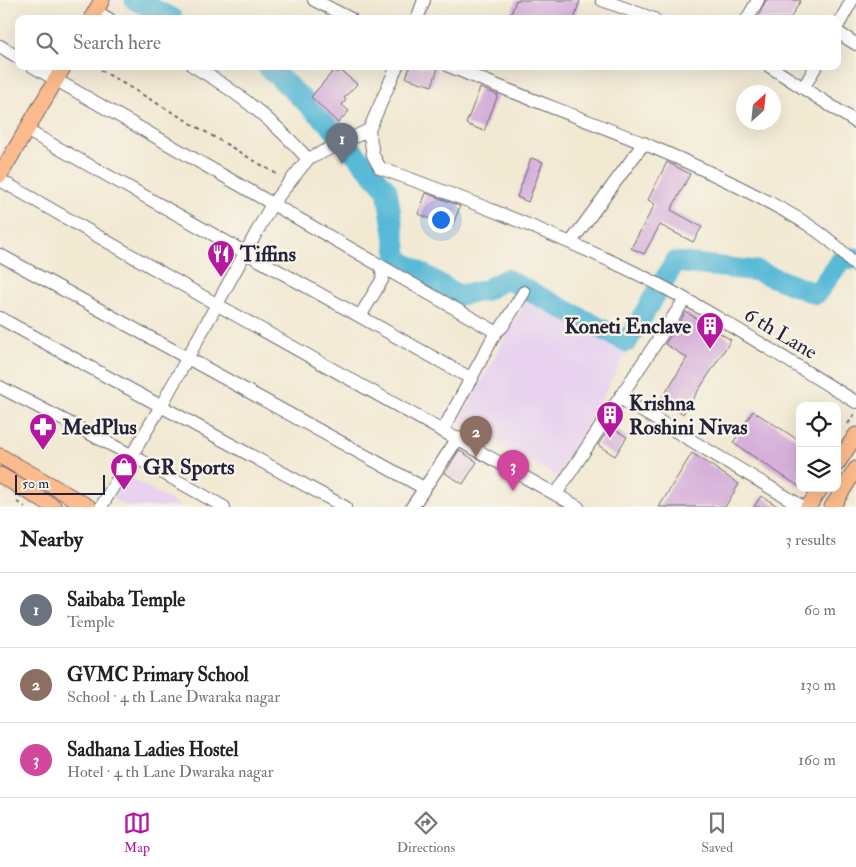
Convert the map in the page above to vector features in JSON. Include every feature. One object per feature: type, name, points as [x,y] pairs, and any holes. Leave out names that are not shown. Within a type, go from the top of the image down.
[{"type":"main road","points":[[0,175],[62,70]]},
{"type":"main road","points":[[841,458],[856,435]]},
{"type":"main road","points":[[0,456],[89,507]]},
{"type":"main road","points":[[832,507],[856,469]]},
{"type":"main road","points":[[0,475],[54,507]]},
{"type":"main road","points":[[808,507],[818,492]]},
{"type":"street","points":[[314,0],[342,15]]},
{"type":"street","points":[[418,15],[424,0]]},
{"type":"street","points":[[602,0],[643,15]]},
{"type":"street","points":[[749,15],[758,0]]},
{"type":"street","points":[[841,20],[852,0]]},
{"type":"street","points":[[841,35],[856,44]]},
{"type":"street","points":[[0,46],[15,55]]},
{"type":"street","points":[[38,70],[381,268],[496,332]]},
{"type":"street","points":[[199,70],[254,107],[281,130],[308,159]]},
{"type":"street","points":[[101,507],[161,406],[272,204],[291,183],[308,159],[369,130],[395,70]]},
{"type":"street","points":[[459,70],[705,169],[795,216],[824,234],[856,266]]},
{"type":"street","points":[[776,70],[856,122]]},
{"type":"street","points":[[804,87],[814,70]]},
{"type":"street","points":[[26,130],[472,379]]},
{"type":"street","name":"6 th Lane","points":[[369,130],[373,155],[380,168],[480,204],[571,242],[685,299],[856,402]]},
{"type":"street","points":[[571,242],[644,143]]},
{"type":"street","points":[[0,180],[216,304],[458,438],[556,494],[570,505]]},
{"type":"street","points":[[0,255],[424,488]]},
{"type":"street","points":[[360,316],[382,280],[381,268]]},
{"type":"street","points":[[443,430],[496,332],[502,327],[524,292]]},
{"type":"street","points":[[556,494],[685,299]]},
{"type":"street","points":[[0,318],[345,507]]},
{"type":"street","points":[[0,387],[131,455],[224,507]]},
{"type":"street","points":[[620,398],[803,507]]},
{"type":"street","points":[[412,507],[458,438]]},
{"type":"path","points":[[101,70],[291,183]]},
{"type":"shaded area","points":[[528,297],[627,352],[558,477],[459,422]]},
{"type":"shaded area","points":[[126,475],[182,507],[128,507],[113,498]]},
{"type":"building","points":[[516,0],[580,0],[575,15],[511,15]]},
{"type":"building","points":[[766,0],[801,0],[792,15],[759,15]]},
{"type":"building","points":[[334,70],[338,73],[340,70],[357,84],[344,98],[346,100],[342,105],[349,111],[338,123],[311,97]]},
{"type":"building","points":[[409,70],[437,70],[432,86],[406,78]]},
{"type":"building","points":[[480,88],[498,95],[484,131],[466,124]]},
{"type":"building","points":[[531,158],[543,162],[528,202],[517,197]]},
{"type":"building","points":[[667,162],[690,174],[671,210],[702,227],[693,242],[660,225],[644,254],[631,248],[655,204],[648,200]]},
{"type":"building","points":[[426,193],[460,206],[452,227],[418,214]]},
{"type":"building","points":[[686,312],[731,340],[683,414],[661,400],[687,358],[665,344]]},
{"type":"building","points":[[753,411],[796,438],[796,484],[733,443]]},
{"type":"building","name":"Krishna Roshini Nivas","points":[[610,427],[627,437],[615,456],[598,445]]},
{"type":"building","points":[[459,450],[477,462],[463,484],[445,473]]},
{"type":"building","points":[[692,453],[739,484],[725,507],[659,507]]},
{"type":"building","points":[[761,496],[779,507],[754,507]]},
{"type":"waterway","points":[[135,0],[165,15]]},
{"type":"waterway","points":[[271,70],[329,124],[387,190],[398,259],[458,295],[484,291],[506,279],[627,342],[675,262],[757,271],[816,294],[842,259],[856,258]]},
{"type":"place","name":"Saibaba Temple","points":[[342,164]]},
{"type":"place","name":"Tiffins","points":[[221,278]]},
{"type":"place","name":"Koneti Enclave","points":[[710,350]]},
{"type":"place","name":"Krishna Roshini Nivas","points":[[610,439]]},
{"type":"place","name":"MedPlus","points":[[43,451]]},
{"type":"place","name":"GVMC Primary School","points":[[476,457]]},
{"type":"place","name":"GR Sports","points":[[124,491]]},
{"type":"place","name":"Sadhana Ladies Hostel","points":[[513,491]]}]
